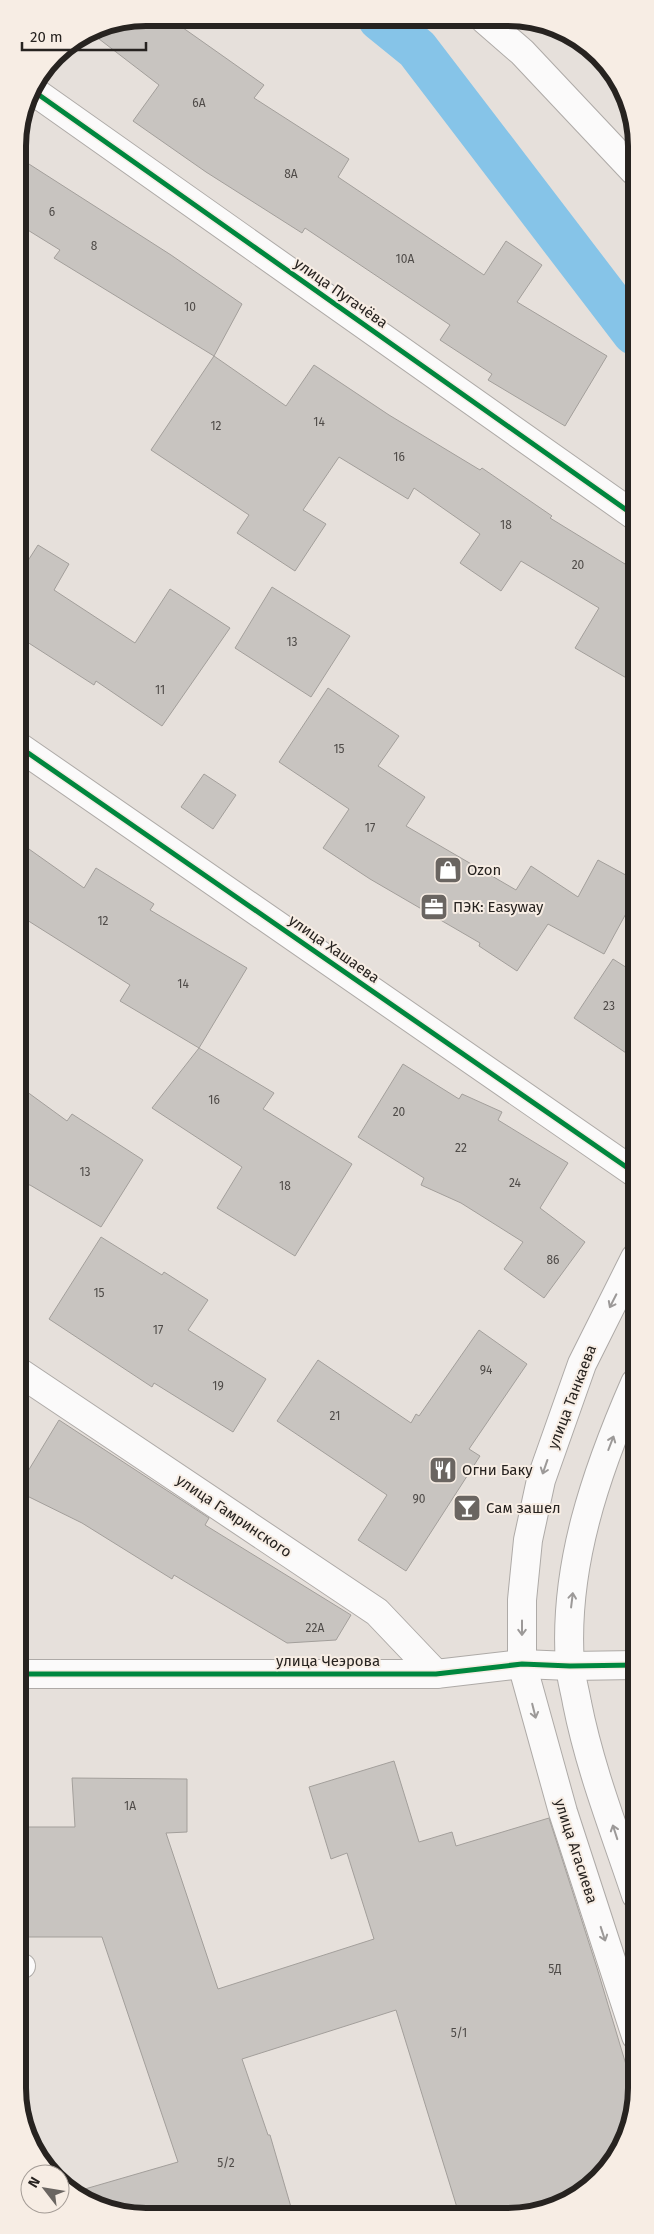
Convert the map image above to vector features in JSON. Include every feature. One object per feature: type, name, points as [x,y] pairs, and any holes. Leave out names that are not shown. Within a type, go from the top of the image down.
[{"type":"street","points":[[492,26],[522,52],[628,165]]},
{"type":"street","name":"улица Пугачёва","points":[[38,94],[628,512]]},
{"type":"street","name":"улица Хашаева","points":[[27,752],[627,1168]]},
{"type":"street","name":"улица Танкаева","points":[[522,1664],[522,1600],[528,1540],[541,1480],[582,1364],[627,1273]]},
{"type":"street","name":"улица Гамринского","points":[[26,1377],[377,1612],[436,1674]]},
{"type":"street","points":[[627,1405],[591,1496],[585,1522],[571,1606],[570,1666],[584,1741],[627,1869]]},
{"type":"street","name":"улица Чеэрова","points":[[26,1674],[436,1674],[522,1664],[627,1665]]},
{"type":"street","name":"улица Агасиева","points":[[522,1664],[563,1812],[627,2009]]},
{"type":"building","points":[[139,27],[182,27],[264,85],[254,98],[349,159],[338,177],[484,275],[506,241],[542,265],[517,302],[607,356],[565,426],[488,380],[492,374],[440,340],[450,325],[305,228],[302,233],[206,172],[133,121],[159,85],[97,37],[115,30]]},
{"type":"building","points":[[27,163],[171,255],[242,304],[214,356],[54,258],[60,250],[27,230]]},
{"type":"building","points":[[214,356],[286,406],[314,365],[389,415],[480,470],[482,468],[552,516],[550,518],[625,564],[628,560],[628,679],[575,648],[599,608],[521,561],[501,591],[460,563],[480,534],[414,488],[408,499],[339,457],[303,510],[326,524],[295,571],[237,533],[249,515],[151,450]]},
{"type":"building","points":[[38,545],[69,564],[54,590],[135,643],[170,589],[230,628],[162,726],[96,681],[94,685],[27,642],[27,563]]},
{"type":"building","points":[[272,587],[350,636],[311,697],[235,648]]},
{"type":"building","points":[[328,688],[399,736],[378,766],[425,797],[406,826],[516,890],[531,866],[578,897],[598,860],[628,876],[628,911],[604,954],[548,924],[517,971],[479,946],[480,943],[370,879],[323,848],[349,809],[279,762]]},
{"type":"building","points":[[204,774],[236,795],[213,829],[181,807]]},
{"type":"building","points":[[27,847],[84,888],[96,868],[154,904],[150,910],[247,968],[199,1048],[120,1001],[130,985],[27,920]]},
{"type":"building","points":[[613,959],[628,968],[628,1054],[574,1018]]},
{"type":"building","points":[[199,1048],[274,1093],[263,1109],[352,1164],[295,1256],[217,1208],[242,1167],[152,1108]]},
{"type":"building","points":[[403,1064],[459,1099],[462,1094],[502,1112],[498,1120],[568,1163],[540,1208],[585,1242],[544,1298],[504,1269],[523,1242],[461,1203],[421,1185],[424,1178],[358,1137]]},
{"type":"building","points":[[27,1091],[67,1121],[72,1114],[143,1160],[101,1227],[30,1185],[26,1185]]},
{"type":"building","points":[[101,1237],[162,1275],[164,1272],[208,1300],[188,1330],[266,1379],[233,1432],[154,1383],[152,1387],[49,1319]]},
{"type":"building","points":[[479,1330],[527,1364],[469,1449],[480,1456],[406,1571],[358,1540],[387,1495],[277,1421],[318,1360],[411,1423],[416,1414],[419,1416]]},
{"type":"building","points":[[59,1420],[209,1518],[205,1525],[351,1615],[336,1640],[287,1643],[174,1575],[172,1579],[82,1523],[26,1496],[26,1474]]},
{"type":"building","points":[[394,1761],[419,1842],[452,1832],[456,1846],[549,1818],[627,2068],[627,2103],[619,2133],[593,2173],[568,2192],[539,2204],[507,2208],[457,2208],[396,2010],[242,2059],[268,2135],[270,2135],[291,2208],[147,2208],[115,2204],[83,2190],[178,2162],[102,1937],[26,1937],[26,1827],[75,1827],[72,1778],[187,1779],[187,1832],[166,1833],[218,1989],[374,1939],[347,1853],[331,1859],[309,1787]]},
{"type":"waterway","points":[[389,26],[417,49],[628,325]]},
{"type":"cycle path","points":[[38,94],[628,511]]},
{"type":"cycle path","points":[[27,752],[627,1168]]},
{"type":"cycle path","points":[[26,1674],[436,1674],[522,1664],[627,1665]]},
{"type":"place","name":"Ozon","points":[[448,870]]},
{"type":"place","name":"ПЭК: Easyway","points":[[434,907]]},
{"type":"place","name":"Огни Баку","points":[[443,1470]]},
{"type":"place","name":"Сам зашел","points":[[467,1508]]}]
